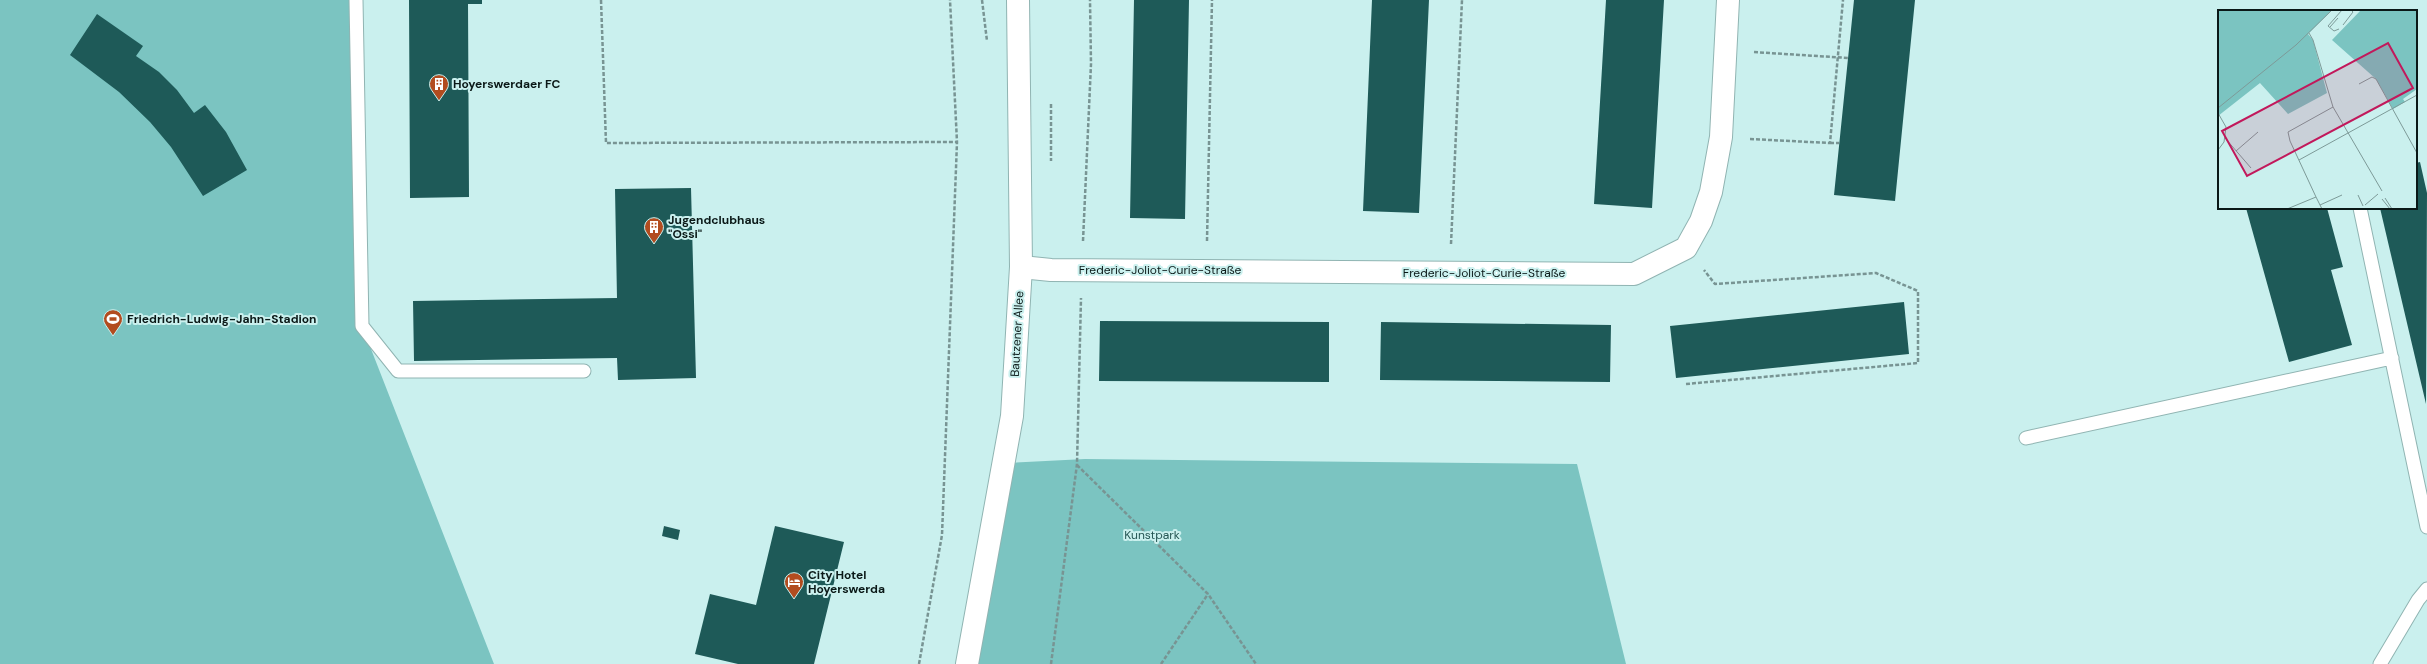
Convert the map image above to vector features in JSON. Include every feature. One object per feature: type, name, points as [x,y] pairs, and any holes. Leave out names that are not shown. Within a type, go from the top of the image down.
[{"type":"street","name":"Bautzener Allee","points":[[967,664],[1012,416],[1020,267],[1018,0]]},
{"type":"street","points":[[1686,248],[1701,221],[1712,192],[1721,137],[1728,0]]},
{"type":"street","name":"Frederic-Joliot-Curie-Straße","points":[[1020,267],[1082,270],[1634,274],[1686,248]]},
{"type":"lane","points":[[356,0],[362,326],[398,371],[584,370]]},
{"type":"lane","points":[[2360,209],[2427,527]]},
{"type":"lane","points":[[2026,438],[2392,358]]},
{"type":"lane","points":[[2380,664],[2418,600],[2427,590]]},
{"type":"path","points":[[602,0],[606,144],[957,142]]},
{"type":"path","points":[[919,664],[942,535],[957,142],[950,0]]},
{"type":"path","points":[[982,0],[988,46]]},
{"type":"path","points":[[1051,664],[1077,464],[1082,270],[1089,137],[1090,0]]},
{"type":"path","points":[[1206,270],[1212,0]]},
{"type":"path","points":[[1449,272],[1462,0]]},
{"type":"path","points":[[1830,143],[1843,0]]},
{"type":"path","points":[[1726,50],[1848,58]]},
{"type":"path","points":[[1721,137],[1840,143]]},
{"type":"path","points":[[1686,248],[1716,284],[1876,273],[1918,291],[1918,363],[1686,384]]},
{"type":"path","points":[[1077,464],[1208,594],[1256,664]]},
{"type":"path","points":[[1161,664],[1208,594]]},
{"type":"green space","points":[[0,0],[355,0],[362,326],[494,664],[0,664]]},
{"type":"green space","name":"Kunstpark","points":[[1085,459],[1577,464],[1626,664],[972,664],[1007,463]]},
{"type":"building","name":"Hoyerswerdaer FC","points":[[409,0],[482,0],[482,4],[468,4],[469,197],[410,198]]},
{"type":"building","points":[[1134,0],[1189,0],[1185,219],[1130,218]]},
{"type":"building","points":[[1372,0],[1429,0],[1419,213],[1363,211]]},
{"type":"building","points":[[1606,0],[1664,0],[1652,208],[1594,204]]},
{"type":"building","points":[[1854,0],[1915,0],[1895,201],[1834,195]]},
{"type":"building","points":[[97,14],[143,46],[136,56],[159,72],[177,90],[194,113],[205,105],[226,132],[247,170],[203,196],[171,147],[150,122],[119,92],[70,55]]},
{"type":"building","points":[[2420,162],[2427,193],[2426,404],[2380,209],[2417,209],[2417,163]]},
{"type":"building","name":"Jugendclubhaus \"Ossi\"","points":[[691,188],[696,378],[618,380],[617,358],[414,361],[413,301],[617,298],[615,189]]},
{"type":"building","points":[[2246,209],[2327,209],[2343,267],[2331,270],[2352,345],[2289,362]]},
{"type":"building","points":[[1904,302],[1909,354],[1676,378],[1670,326]]},
{"type":"building","points":[[1100,321],[1329,322],[1329,382],[1099,381]]},
{"type":"building","points":[[1381,322],[1611,325],[1610,382],[1380,380]]},
{"type":"building","points":[[664,526],[680,530],[678,540],[662,536]]},
{"type":"building","name":"City Hotel Hoyerswerda","points":[[775,526],[844,542],[814,664],[738,664],[695,654],[710,594],[756,605]]},
{"type":"place","name":"Hoyerswerdaer FC","points":[[439,101]]},
{"type":"place","name":"Jugendclubhaus \"Ossi\"","points":[[654,244]]},
{"type":"place","name":"Friedrich-Ludwig-Jahn-Stadion","points":[[113,336]]},
{"type":"place","name":"City Hotel Hoyerswerda","points":[[794,599]]}]
